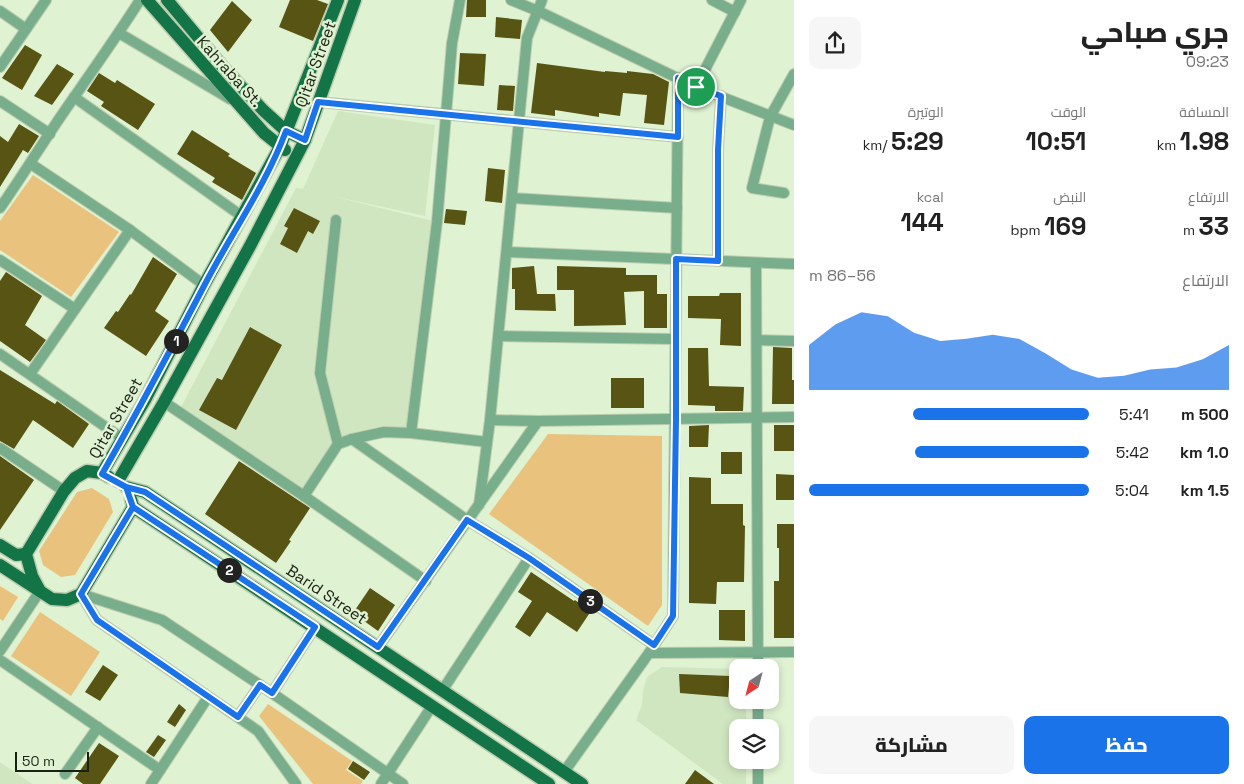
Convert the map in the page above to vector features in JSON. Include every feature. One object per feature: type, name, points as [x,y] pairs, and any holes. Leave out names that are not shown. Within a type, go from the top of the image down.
[{"type":"main road","name":"Kahraba St.","points":[[146,0],[264,133],[280,148],[296,156]]},
{"type":"main road","name":"Kahraba St.","points":[[167,0],[223,68],[262,110],[286,131],[305,140]]},
{"type":"main road","name":"Qitar Street","points":[[122,484],[305,140],[355,0]]},
{"type":"main road","name":"Qitar Street","points":[[102,474],[145,400],[204,285],[243,218],[280,148],[334,1]]},
{"type":"main road","points":[[231,238],[250,246]]},
{"type":"main road","points":[[198,299],[215,308]]},
{"type":"main road","points":[[40,591],[32,576],[26,554],[64,491],[75,478],[88,471],[102,474]]},
{"type":"main road","name":"Barid Street","points":[[102,474],[122,484],[145,492],[582,784]]},
{"type":"main road","points":[[122,484],[133,507],[315,627],[542,782]]},
{"type":"main road","points":[[0,565],[52,599],[67,600],[81,594],[133,507]]},
{"type":"main road","points":[[0,544],[16,555],[26,554]]},
{"type":"street","points":[[0,67],[46,0]]},
{"type":"street","points":[[0,208],[140,0]]},
{"type":"street","points":[[411,433],[437,222],[452,42],[460,0]]},
{"type":"street","points":[[511,0],[538,11],[696,87],[794,126]]},
{"type":"street","points":[[478,505],[490,420],[527,38],[542,0]]},
{"type":"street","points":[[712,0],[735,12]]},
{"type":"street","points":[[696,87],[741,0]]},
{"type":"street","points":[[0,11],[26,29]]},
{"type":"street","points":[[119,33],[236,102]]},
{"type":"street","points":[[784,193],[752,188],[770,117],[794,74]]},
{"type":"street","points":[[564,772],[652,649],[673,616],[678,78]]},
{"type":"street","points":[[718,261],[718,150],[721,96]]},
{"type":"street","points":[[74,97],[243,218]]},
{"type":"street","points":[[0,101],[50,134]]},
{"type":"street","points":[[318,102],[678,137]]},
{"type":"street","points":[[31,164],[130,230],[204,285]]},
{"type":"street","points":[[512,198],[678,208]]},
{"type":"street","points":[[336,220],[320,373],[338,444]]},
{"type":"street","points":[[30,374],[130,230]]},
{"type":"street","points":[[507,252],[794,264]]},
{"type":"street","points":[[0,260],[75,309]]},
{"type":"street","points":[[756,263],[758,659]]},
{"type":"street","points":[[498,336],[675,339]]},
{"type":"street","points":[[757,340],[794,340]]},
{"type":"street","points":[[0,355],[123,439]]},
{"type":"street","points":[[164,402],[426,581]]},
{"type":"street","points":[[490,420],[794,417]]},
{"type":"street","points":[[378,647],[538,421]]},
{"type":"street","points":[[304,496],[338,444],[352,439],[384,432],[411,433],[487,442]]},
{"type":"street","points":[[352,439],[467,520],[529,558],[652,649],[758,653],[794,652]]},
{"type":"street","points":[[0,448],[64,491]]},
{"type":"street","points":[[442,690],[529,558]]},
{"type":"street","points":[[1,646],[40,591]]},
{"type":"street","points":[[81,594],[162,620],[272,693],[403,784]]},
{"type":"street","points":[[81,594],[97,620],[258,731],[296,784]]},
{"type":"street","points":[[272,693],[315,627]]},
{"type":"street","points":[[0,660],[160,770]]},
{"type":"street","points":[[238,717],[260,685]]},
{"type":"street","points":[[151,784],[208,697]]},
{"type":"street","points":[[380,784],[432,706]]},
{"type":"street","points":[[66,774],[98,727]]},
{"type":"street","points":[[758,769],[758,784]]},
{"type":"shaded area","points":[[338,111],[435,125],[425,216],[332,196],[437,222],[411,433],[384,432],[339,444],[304,496],[179,411],[296,188],[303,189]]},
{"type":"shaded area","points":[[33,175],[119,232],[71,297],[0,250],[0,221]]},
{"type":"shaded area","points":[[548,434],[662,436],[662,605],[648,626],[489,514]]},
{"type":"shaded area","points":[[92,488],[109,499],[113,512],[75,575],[61,577],[43,565],[39,551],[77,492]]},
{"type":"shaded area","points":[[0,586],[18,597],[3,621],[0,619]]},
{"type":"shaded area","points":[[40,612],[100,652],[71,696],[11,656]]},
{"type":"shaded area","points":[[662,667],[729,669],[729,709],[746,709],[746,719],[729,719],[729,769],[746,769],[746,784],[723,784],[636,720],[642,705],[643,690],[647,677]]},
{"type":"shaded area","points":[[268,704],[352,761],[346,770],[363,781],[361,784],[313,784],[259,716]]},
{"type":"shaded area","points":[[0,762],[32,784],[0,784]]},
{"type":"building","points":[[290,0],[317,0],[328,4],[313,41],[279,27]]},
{"type":"building","points":[[467,0],[486,0],[486,17],[466,17]]},
{"type":"building","points":[[232,1],[252,20],[228,52],[210,30]]},
{"type":"building","points":[[496,17],[522,20],[520,39],[495,37]]},
{"type":"building","points":[[25,45],[42,55],[22,90],[2,78]]},
{"type":"building","points":[[460,53],[486,54],[484,86],[458,84]]},
{"type":"building","points":[[537,63],[605,72],[627,73],[627,71],[653,74],[669,82],[664,125],[644,123],[647,95],[623,93],[620,116],[599,113],[599,117],[555,110],[555,116],[531,113]]},
{"type":"building","points":[[57,64],[74,74],[52,105],[34,96]]},
{"type":"building","points":[[99,73],[115,83],[117,80],[155,104],[138,130],[101,106],[104,102],[87,91]]},
{"type":"building","points":[[499,85],[515,86],[513,111],[497,110]]},
{"type":"building","points":[[19,124],[39,136],[28,153],[23,150],[0,187],[0,136],[8,142]]},
{"type":"building","points":[[192,130],[230,154],[228,156],[256,173],[242,200],[212,182],[215,178],[177,154]]},
{"type":"building","points":[[488,168],[505,170],[502,203],[485,201]]},
{"type":"building","points":[[294,208],[320,221],[313,234],[308,231],[297,253],[280,244],[288,228],[284,226]]},
{"type":"building","points":[[446,209],[467,211],[465,225],[444,223]]},
{"type":"building","points":[[153,257],[177,274],[155,311],[169,321],[146,356],[104,328],[131,295]]},
{"type":"building","points":[[534,266],[537,294],[555,294],[556,311],[515,310],[512,268]]},
{"type":"building","points":[[557,266],[626,268],[626,275],[657,275],[657,294],[667,294],[667,328],[644,328],[644,291],[624,292],[626,325],[574,326],[574,290],[557,290]]},
{"type":"building","points":[[6,272],[42,296],[25,325],[46,340],[30,362],[0,341],[0,281]]},
{"type":"building","points":[[720,293],[741,293],[741,346],[720,345],[721,319],[688,318],[688,296],[719,296]]},
{"type":"building","points":[[250,327],[282,345],[236,430],[199,410],[217,378],[222,380]]},
{"type":"building","points":[[773,347],[792,348],[794,404],[772,404]]},
{"type":"building","points":[[688,348],[708,348],[709,386],[744,387],[743,411],[715,411],[715,406],[688,405]]},
{"type":"building","points":[[0,370],[55,404],[57,401],[89,424],[73,448],[33,420],[14,449],[0,441]]},
{"type":"building","points":[[611,378],[644,378],[644,408],[611,408]]},
{"type":"building","points":[[709,425],[708,447],[689,447],[689,426]]},
{"type":"building","points":[[774,425],[794,425],[794,451],[774,451]]},
{"type":"building","points":[[721,452],[742,452],[742,474],[721,474]]},
{"type":"building","points":[[0,456],[34,480],[0,530]]},
{"type":"building","points":[[239,461],[310,508],[276,563],[205,514]]},
{"type":"building","points":[[776,474],[794,475],[794,500],[776,500]]},
{"type":"building","points":[[689,477],[711,478],[711,504],[743,504],[743,525],[745,526],[744,582],[717,582],[716,604],[689,603]]},
{"type":"building","points":[[777,524],[794,524],[794,638],[774,638],[774,581],[779,581]]},
{"type":"building","points":[[531,572],[591,611],[577,632],[547,612],[530,637],[515,627],[532,601],[518,592]]},
{"type":"building","points":[[370,588],[395,605],[378,631],[353,613]]},
{"type":"building","points":[[719,610],[745,610],[745,641],[719,640]]},
{"type":"building","points":[[103,665],[118,675],[100,701],[85,692]]},
{"type":"building","points":[[679,674],[729,676],[728,697],[680,693]]},
{"type":"building","points":[[179,704],[186,710],[175,727],[167,722]]},
{"type":"building","points":[[158,735],[166,740],[154,757],[146,752]]},
{"type":"building","points":[[99,743],[119,756],[100,784],[83,784],[75,778]]},
{"type":"building","points":[[353,761],[370,772],[364,780],[348,769]]},
{"type":"building","points":[[695,770],[714,784],[685,784]]},
{"type":"route","points":[[696,87],[678,78],[678,137],[318,102],[305,140],[286,131],[280,148],[243,218],[204,285],[145,400],[102,474],[126,487],[133,507],[81,594],[97,620],[238,717],[260,685],[272,693],[315,627],[133,507],[126,487],[145,492],[378,647],[467,520],[529,558],[654,645],[673,616],[676,259],[718,261],[718,150],[721,96],[696,87]]}]
